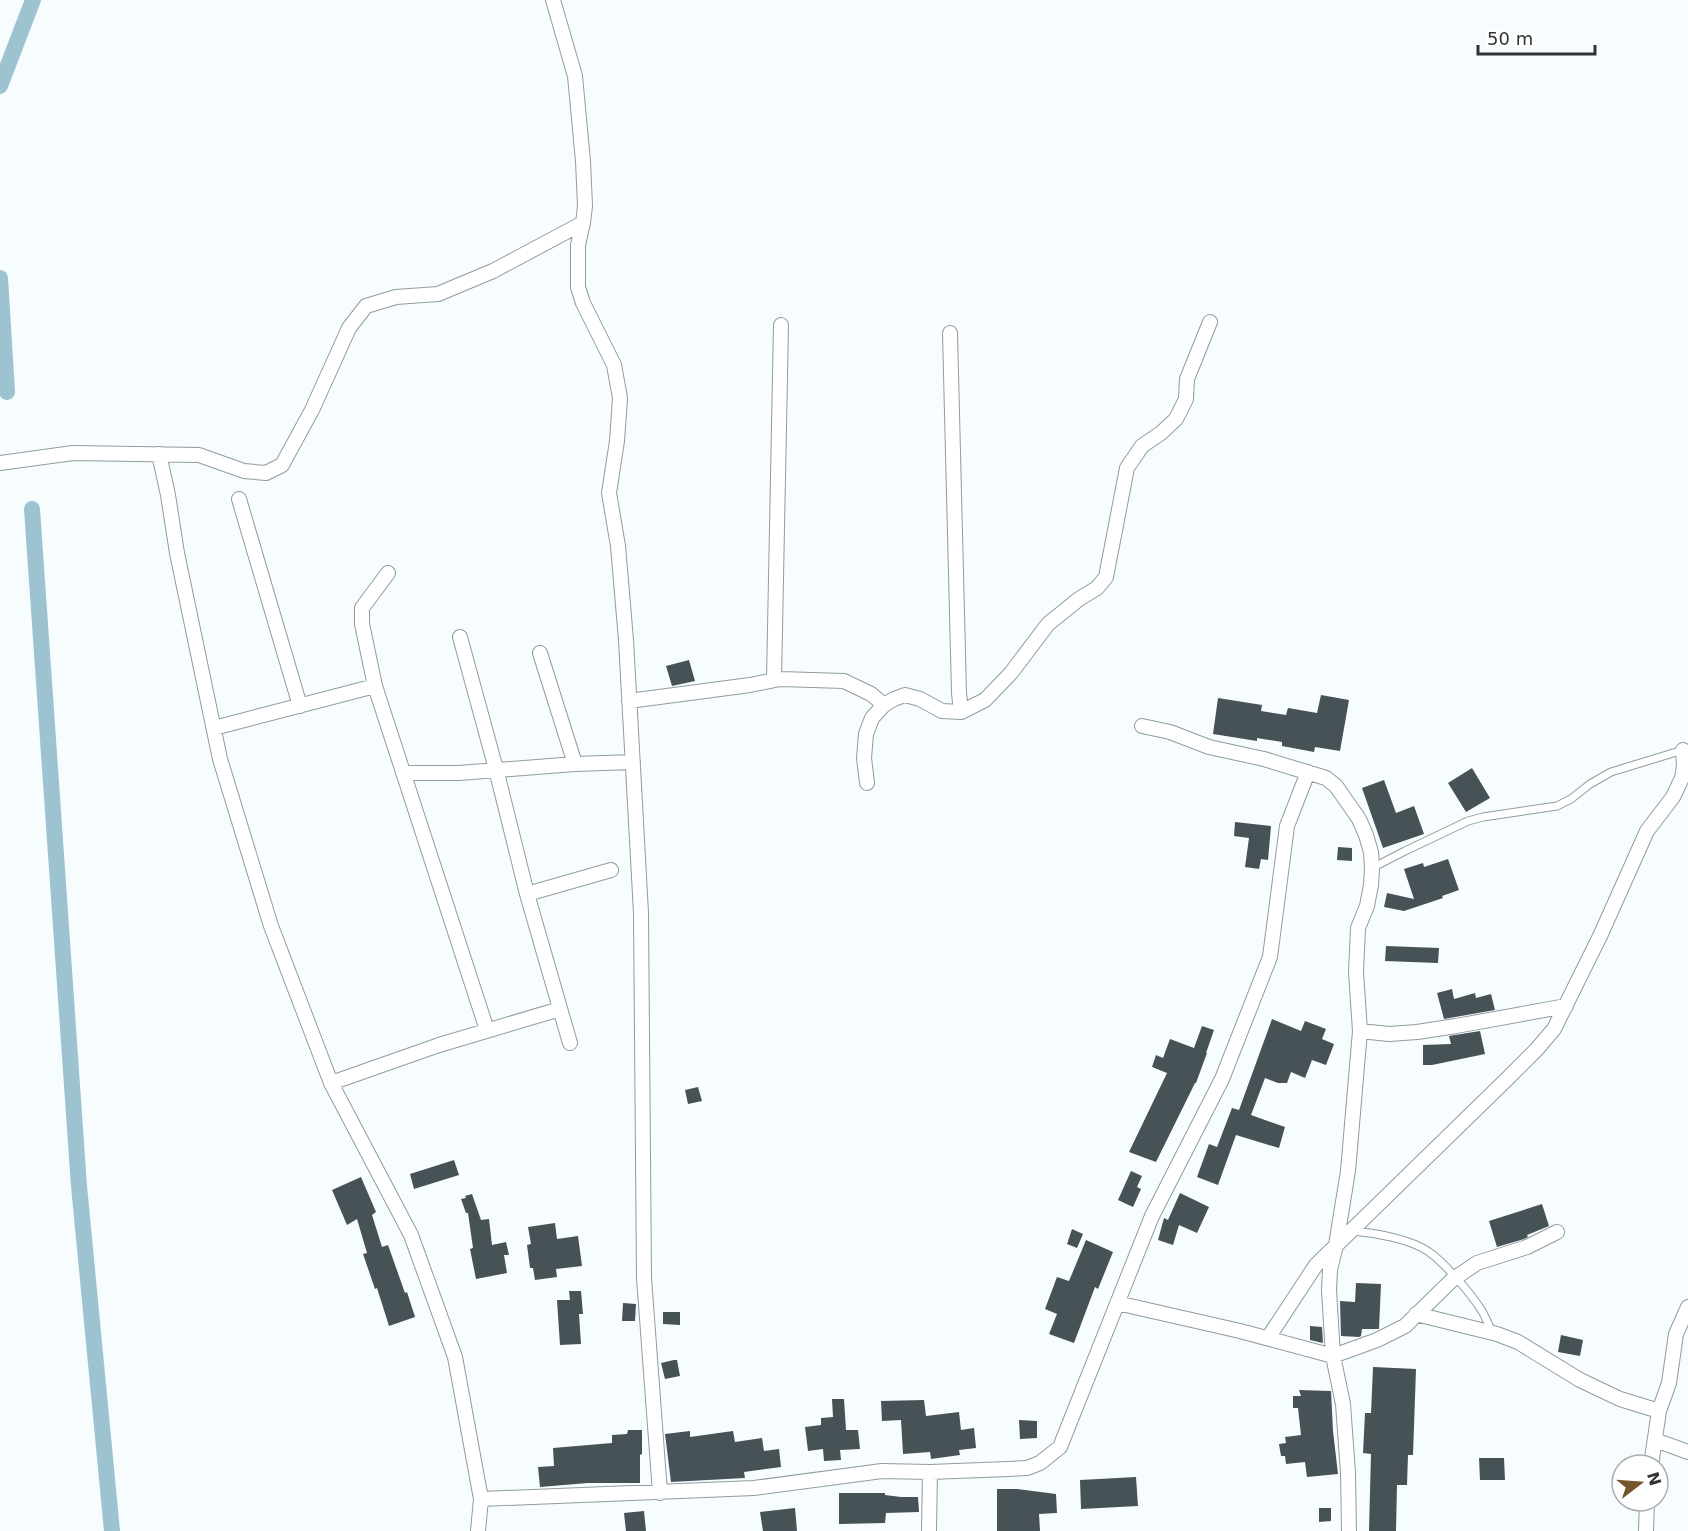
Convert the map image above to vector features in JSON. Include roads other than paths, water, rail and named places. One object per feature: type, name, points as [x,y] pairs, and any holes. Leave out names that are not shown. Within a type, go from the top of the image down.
[{"type":"street","points":[[553,0],[575,76],[583,161],[585,206],[578,244],[578,286],[583,303],[614,365],[620,398],[617,441],[609,493],[618,546],[641,913],[644,1278],[660,1493]]},
{"type":"street","points":[[0,463],[73,453],[199,455],[244,471],[266,473],[282,465],[312,411],[349,328],[366,306],[396,297],[438,294],[493,271],[583,223]]},
{"type":"street","points":[[867,783],[864,758],[866,734],[872,718],[884,705],[905,695],[920,699],[942,711],[961,712],[986,700],[1011,673],[1048,624],[1097,588],[1106,577],[1127,468],[1142,446],[1176,419],[1186,399],[1187,379],[1210,322]]},
{"type":"street","points":[[774,680],[781,325]]},
{"type":"street","points":[[950,333],[961,712]]},
{"type":"street","points":[[159,454],[220,759],[271,926],[331,1083],[411,1235],[455,1357],[481,1499],[478,1531]]},
{"type":"street","points":[[239,499],[300,706]]},
{"type":"street","points":[[388,573],[362,608],[362,624],[375,686],[487,1030]]},
{"type":"street","points":[[460,637],[527,894],[570,1043]]},
{"type":"street","points":[[540,653],[575,764]]},
{"type":"street","points":[[629,701],[780,679],[844,681],[871,694],[884,705]]},
{"type":"street","points":[[214,728],[375,686]]},
{"type":"street","points":[[1142,726],[1170,732],[1209,747],[1264,759],[1326,778],[1345,797],[1359,819],[1371,852],[1372,868],[1367,906],[1358,928],[1356,972],[1360,1031],[1348,1171],[1330,1270],[1329,1290],[1334,1356],[1343,1404],[1349,1531]]},
{"type":"street","points":[[1268,1338],[1316,1265],[1537,1049],[1554,1029],[1601,934],[1647,831],[1673,797],[1682,778],[1685,749]]},
{"type":"street","points":[[403,773],[459,773],[633,762]]},
{"type":"street","points":[[481,1499],[754,1488],[882,1471],[930,1472],[1027,1468],[1052,1455],[1060,1447],[1152,1216],[1222,1079],[1269,957],[1287,826],[1308,772]]},
{"type":"street","points":[[527,894],[611,870]]},
{"type":"street","points":[[1360,1031],[1389,1034],[1417,1032],[1566,1006]]},
{"type":"street","points":[[331,1083],[487,1030],[560,1009]]},
{"type":"street","points":[[1117,1303],[1268,1338],[1334,1356],[1377,1340],[1405,1326],[1455,1278],[1477,1263],[1527,1247],[1557,1232]]},
{"type":"street","points":[[1653,1453],[1659,1412],[1669,1383],[1676,1334],[1688,1306]]},
{"type":"street","points":[[1416,1314],[1492,1332],[1518,1342],[1590,1385],[1620,1399],[1659,1412]]},
{"type":"street","points":[[1655,1440],[1688,1452]]},
{"type":"street","points":[[929,1531],[930,1472]]},
{"type":"street","points":[[1646,1531],[1647,1513]]},
{"type":"lane","points":[[1372,868],[1468,821],[1557,807],[1611,772],[1685,749]]},
{"type":"lane","points":[[1351,1231],[1375,1233],[1413,1243],[1428,1251],[1443,1263],[1482,1311],[1492,1332]]},
{"type":"waterway","points":[[0,86],[33,0]]},
{"type":"waterway","points":[[0,278],[7,392]]},
{"type":"waterway","points":[[32,509],[79,1186],[112,1531]]}]
